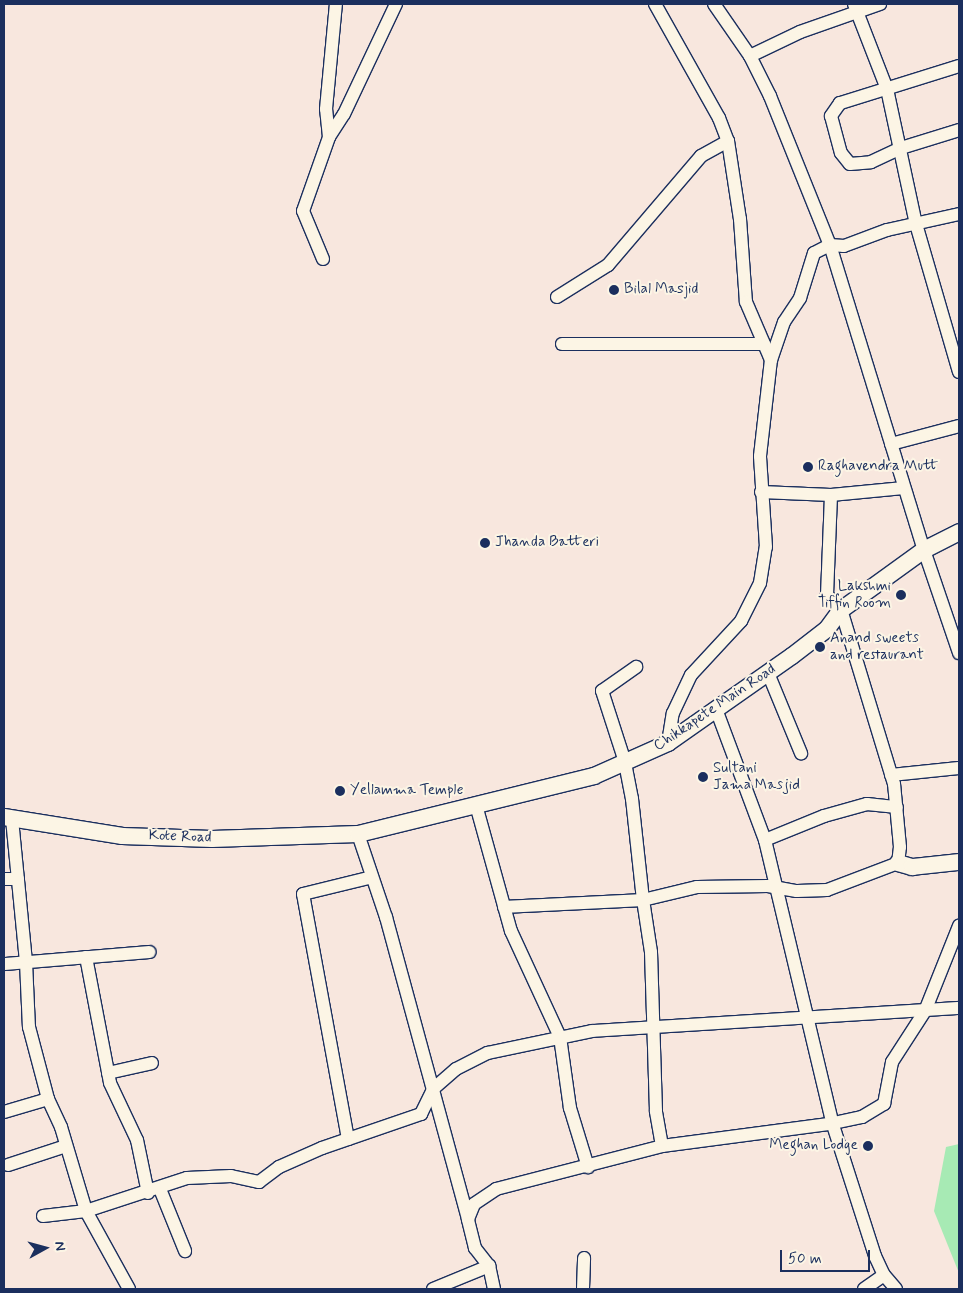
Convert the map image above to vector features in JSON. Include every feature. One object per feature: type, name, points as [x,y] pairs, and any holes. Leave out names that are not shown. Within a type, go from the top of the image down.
[{"type":"street","points":[[329,137],[326,109],[336,4]]},
{"type":"street","points":[[323,259],[303,211],[329,137],[344,114],[396,4]]},
{"type":"street","points":[[655,4],[719,118],[728,141],[740,220],[746,302],[771,360]]},
{"type":"street","points":[[714,4],[750,56],[770,96],[830,245],[904,488],[959,653]]},
{"type":"street","points":[[750,56],[855,8],[880,4]]},
{"type":"street","points":[[855,8],[887,89],[916,224],[959,372]]},
{"type":"street","points":[[959,66],[840,104],[830,116],[841,153],[850,164],[871,162],[901,148],[959,130]]},
{"type":"street","points":[[557,297],[608,265],[701,156],[728,141]]},
{"type":"street","points":[[668,743],[673,713],[692,675],[741,621],[760,583],[766,547],[760,456],[771,360],[784,322],[800,298],[814,253],[830,245],[844,246],[888,230],[959,214]]},
{"type":"street","points":[[562,344],[764,344]]},
{"type":"street","points":[[891,444],[959,426]]},
{"type":"street","points":[[762,492],[831,495],[904,488]]},
{"type":"street","points":[[831,495],[827,595],[841,610],[891,775],[897,807],[900,847],[898,864]]},
{"type":"street","name":"Chikkapete Main Road","points":[[358,834],[594,776],[668,743],[827,629],[841,610],[924,550],[959,532]]},
{"type":"street","points":[[636,667],[602,691],[625,762],[632,799],[643,900],[651,952],[650,997],[654,1027],[656,1110],[662,1146]]},
{"type":"street","points":[[768,673],[801,753]]},
{"type":"street","points":[[716,709],[765,840],[773,887],[832,1122],[884,1275],[896,1289]]},
{"type":"street","points":[[891,775],[959,768]]},
{"type":"street","points":[[765,840],[824,816],[868,804],[897,807]]},
{"type":"street","points":[[476,805],[511,931],[560,1037],[570,1108],[588,1167]]},
{"type":"street","points":[[8,818],[18,879],[26,962],[29,1026],[48,1099],[66,1146],[86,1211],[129,1289]]},
{"type":"street","name":"Kote Road","points":[[8,818],[122,836],[212,839],[358,834]]},
{"type":"street","points":[[358,834],[434,1089],[475,1248],[489,1266],[494,1289]]},
{"type":"street","points":[[504,908],[643,900],[697,888],[773,887],[797,891],[827,890],[898,864],[912,867],[959,862]]},
{"type":"street","points":[[348,1139],[303,894],[372,877]]},
{"type":"street","points":[[4,879],[18,879]]},
{"type":"street","points":[[468,1219],[474,1204],[496,1189],[588,1167],[662,1146],[862,1117],[884,1104],[892,1062],[925,1011],[959,926]]},
{"type":"street","points":[[4,964],[150,952]]},
{"type":"street","points":[[86,957],[108,1073],[136,1140],[154,1191],[185,1251]]},
{"type":"street","points":[[43,1216],[86,1211],[196,1178],[231,1176],[260,1182],[279,1167],[348,1139],[421,1114],[434,1089],[456,1069],[488,1053],[592,1030],[959,1008]]},
{"type":"street","points":[[108,1073],[152,1062]]},
{"type":"street","points":[[4,1112],[48,1099]]},
{"type":"street","points":[[8,1165],[66,1146]]},
{"type":"street","points":[[583,1289],[584,1258]]},
{"type":"street","points":[[433,1289],[489,1266]]},
{"type":"street","points":[[864,1289],[884,1275]]},
{"type":"green space","points":[[959,1144],[959,1273],[934,1211],[946,1147]]},
{"type":"place","name":"Bilal Masjid","points":[[614,290]]},
{"type":"place","name":"Raghavendra Mutt","points":[[808,467]]},
{"type":"place","name":"Jhanda Batteri","points":[[485,543]]},
{"type":"place","name":"Lakshmi Tiffin Room","points":[[901,595]]},
{"type":"place","name":"Anand sweets and restaurant","points":[[820,647]]},
{"type":"place","name":"Sultani Jama Masjid","points":[[703,777]]},
{"type":"place","name":"Yellamma Temple","points":[[340,791]]},
{"type":"place","name":"Meghan Lodge","points":[[868,1146]]}]
